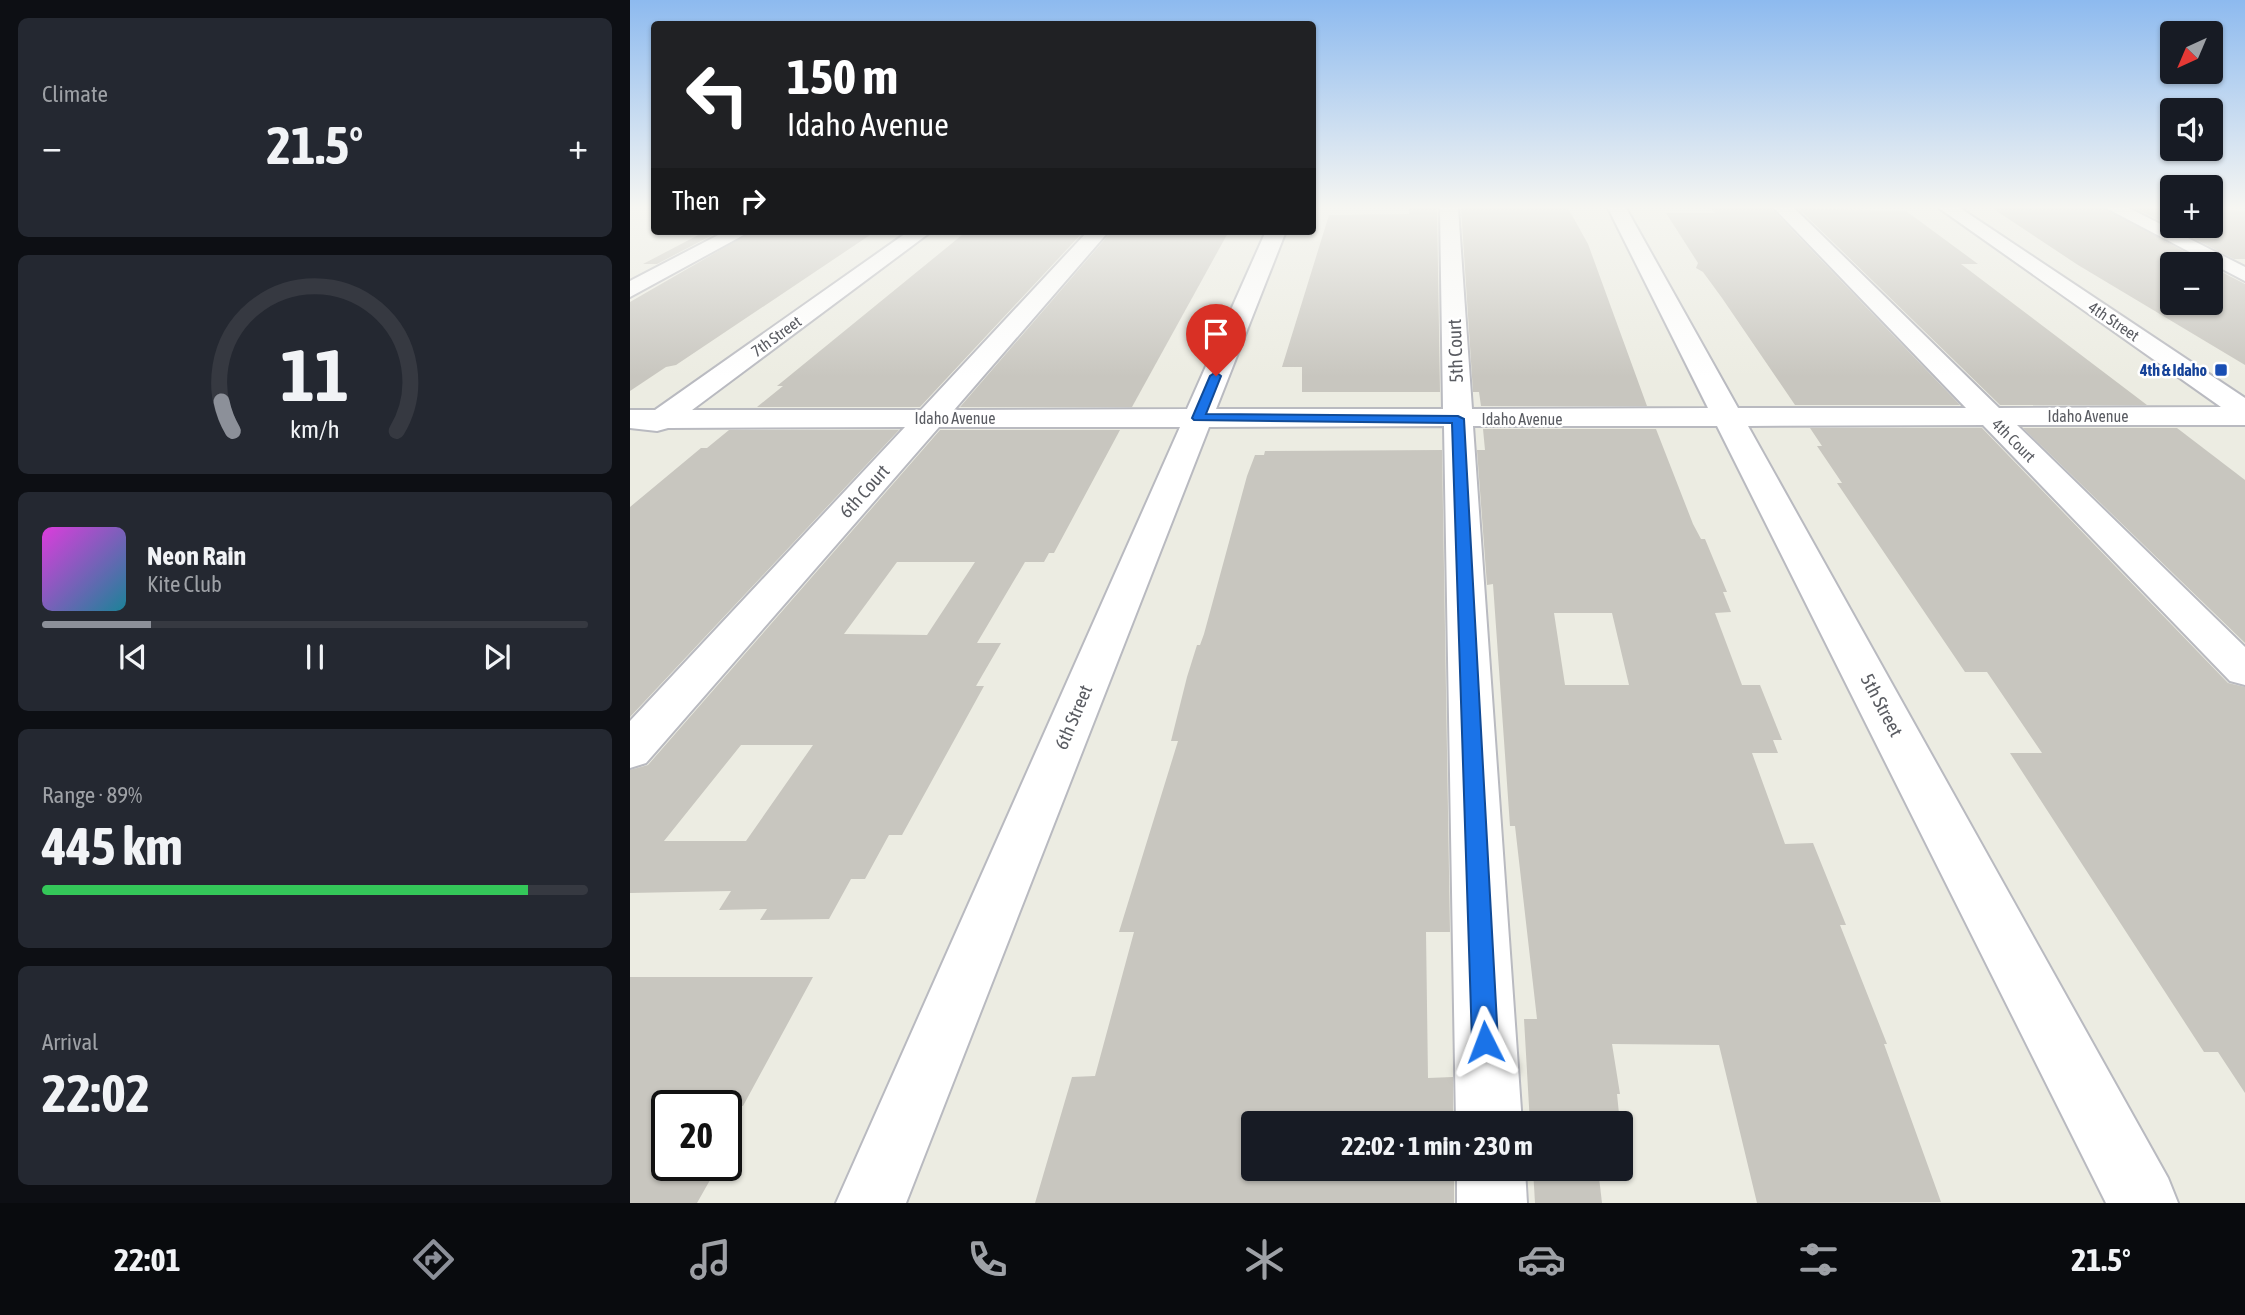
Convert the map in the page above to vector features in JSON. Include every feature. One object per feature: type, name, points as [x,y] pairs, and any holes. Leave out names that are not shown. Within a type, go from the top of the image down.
[{"type":"street","points":[[630,290],[679,264]]},
{"type":"street","name":"7th Street","points":[[630,442],[876,264]]},
{"type":"street","name":"6th Court","points":[[630,751],[1069,264]]},
{"type":"street","name":"6th Street","points":[[871,1203],[1262,264]]},
{"type":"street","name":"5th Court","points":[[1451,264],[1488,1111]]},
{"type":"street","name":"5th Street","points":[[1647,264],[2143,1203]]},
{"type":"street","name":"4th Court","points":[[1839,264],[2245,671]]},
{"type":"street","name":"4th Street","points":[[2029,264],[2245,413]]},
{"type":"street","points":[[2224,264],[2245,275]]},
{"type":"street","name":"Idaho Avenue","points":[[630,419],[1731,418],[2245,413]]},
{"type":"street","points":[[1491,1181],[1492,1203]]},
{"type":"building","points":[[696,264],[827,264],[676,365],[666,367],[630,391],[630,302]]},
{"type":"building","points":[[926,264],[1053,264],[920,407],[757,407],[783,386],[777,386]]},
{"type":"building","points":[[1083,264],[1211,264],[1132,407],[960,407]]},
{"type":"building","points":[[1314,264],[1438,264],[1440,392],[1302,392],[1302,367],[1282,367]]},
{"type":"building","points":[[1465,264],[1595,264],[1647,406],[1481,406],[1479,392],[1473,392]]},
{"type":"building","points":[[1698,264],[1825,264],[1960,405],[1795,405],[1722,298],[1703,272],[1696,268]]},
{"type":"building","points":[[1856,264],[1961,264],[2147,405],[2000,405]]},
{"type":"building","points":[[2077,264],[2160,264],[2160,314],[2078,265]]},
{"type":"building","points":[[2223,273],[2245,284],[2245,365],[2162,315],[2223,315]]},
{"type":"building","points":[[1810,428],[1982,428],[2228,683],[2245,687],[2245,1093],[2218,1052],[2204,1052],[2010,753],[2042,753],[1987,672],[1965,672],[1837,483],[1842,483],[1817,446],[1822,446]]},
{"type":"building","points":[[2023,428],[2177,428],[2245,480],[2245,643]]},
{"type":"building","points":[[1483,429],[1656,429],[1693,524],[1701,539],[1705,539],[1727,592],[1723,592],[1731,612],[1715,613],[1742,685],[1760,685],[1782,740],[1773,740],[1778,753],[1752,753],[1785,844],[1813,843],[1846,925],[1840,925],[1887,1044],[1884,1044],[1941,1202],[1757,1203],[1719,1045],[1612,1044],[1620,1094],[1617,1094],[1619,1111],[1529,1111],[1524,1019],[1537,1019],[1515,826],[1510,826],[1493,584],[1487,585],[1477,450],[1485,450]],"holes":[[[1554,613],[1612,613],[1629,685],[1565,685]]]},
{"type":"building","points":[[729,430],[899,430],[630,717],[630,507],[701,448],[707,448]]},
{"type":"building","points":[[940,430],[1120,430],[1054,553],[1049,553],[1044,562],[1025,562],[977,643],[1001,643],[976,686],[984,686],[902,835],[889,835],[865,879],[851,879],[829,919],[760,920],[767,909],[719,910],[731,891],[630,893],[630,770],[648,765]],"holes":[[[897,562],[975,562],[927,635],[844,634]],[[741,745],[813,745],[746,841],[664,841]]]},
{"type":"building","points":[[1442,450],[1450,932],[1426,932],[1428,1078],[1453,1077],[1453,1111],[1241,1111],[1241,1181],[1454,1181],[1454,1203],[1035,1203],[1072,1077],[1095,1076],[1134,932],[1119,932],[1178,741],[1171,741],[1187,677],[1197,645],[1200,645],[1204,634],[1247,476],[1255,455],[1264,455],[1265,451]]},
{"type":"building","points":[[630,977],[813,977],[743,1106],[742,1090],[651,1090],[651,1181],[709,1181],[697,1203],[630,1203]]},
{"type":"building","points":[[1534,1181],[1599,1181],[1602,1203],[1535,1203]]},
{"type":"place","name":"4th & Idaho","points":[[2221,370]]},
{"type":"route","points":[[1216,376],[1198,418],[1458,419],[1485,1042]]}]
